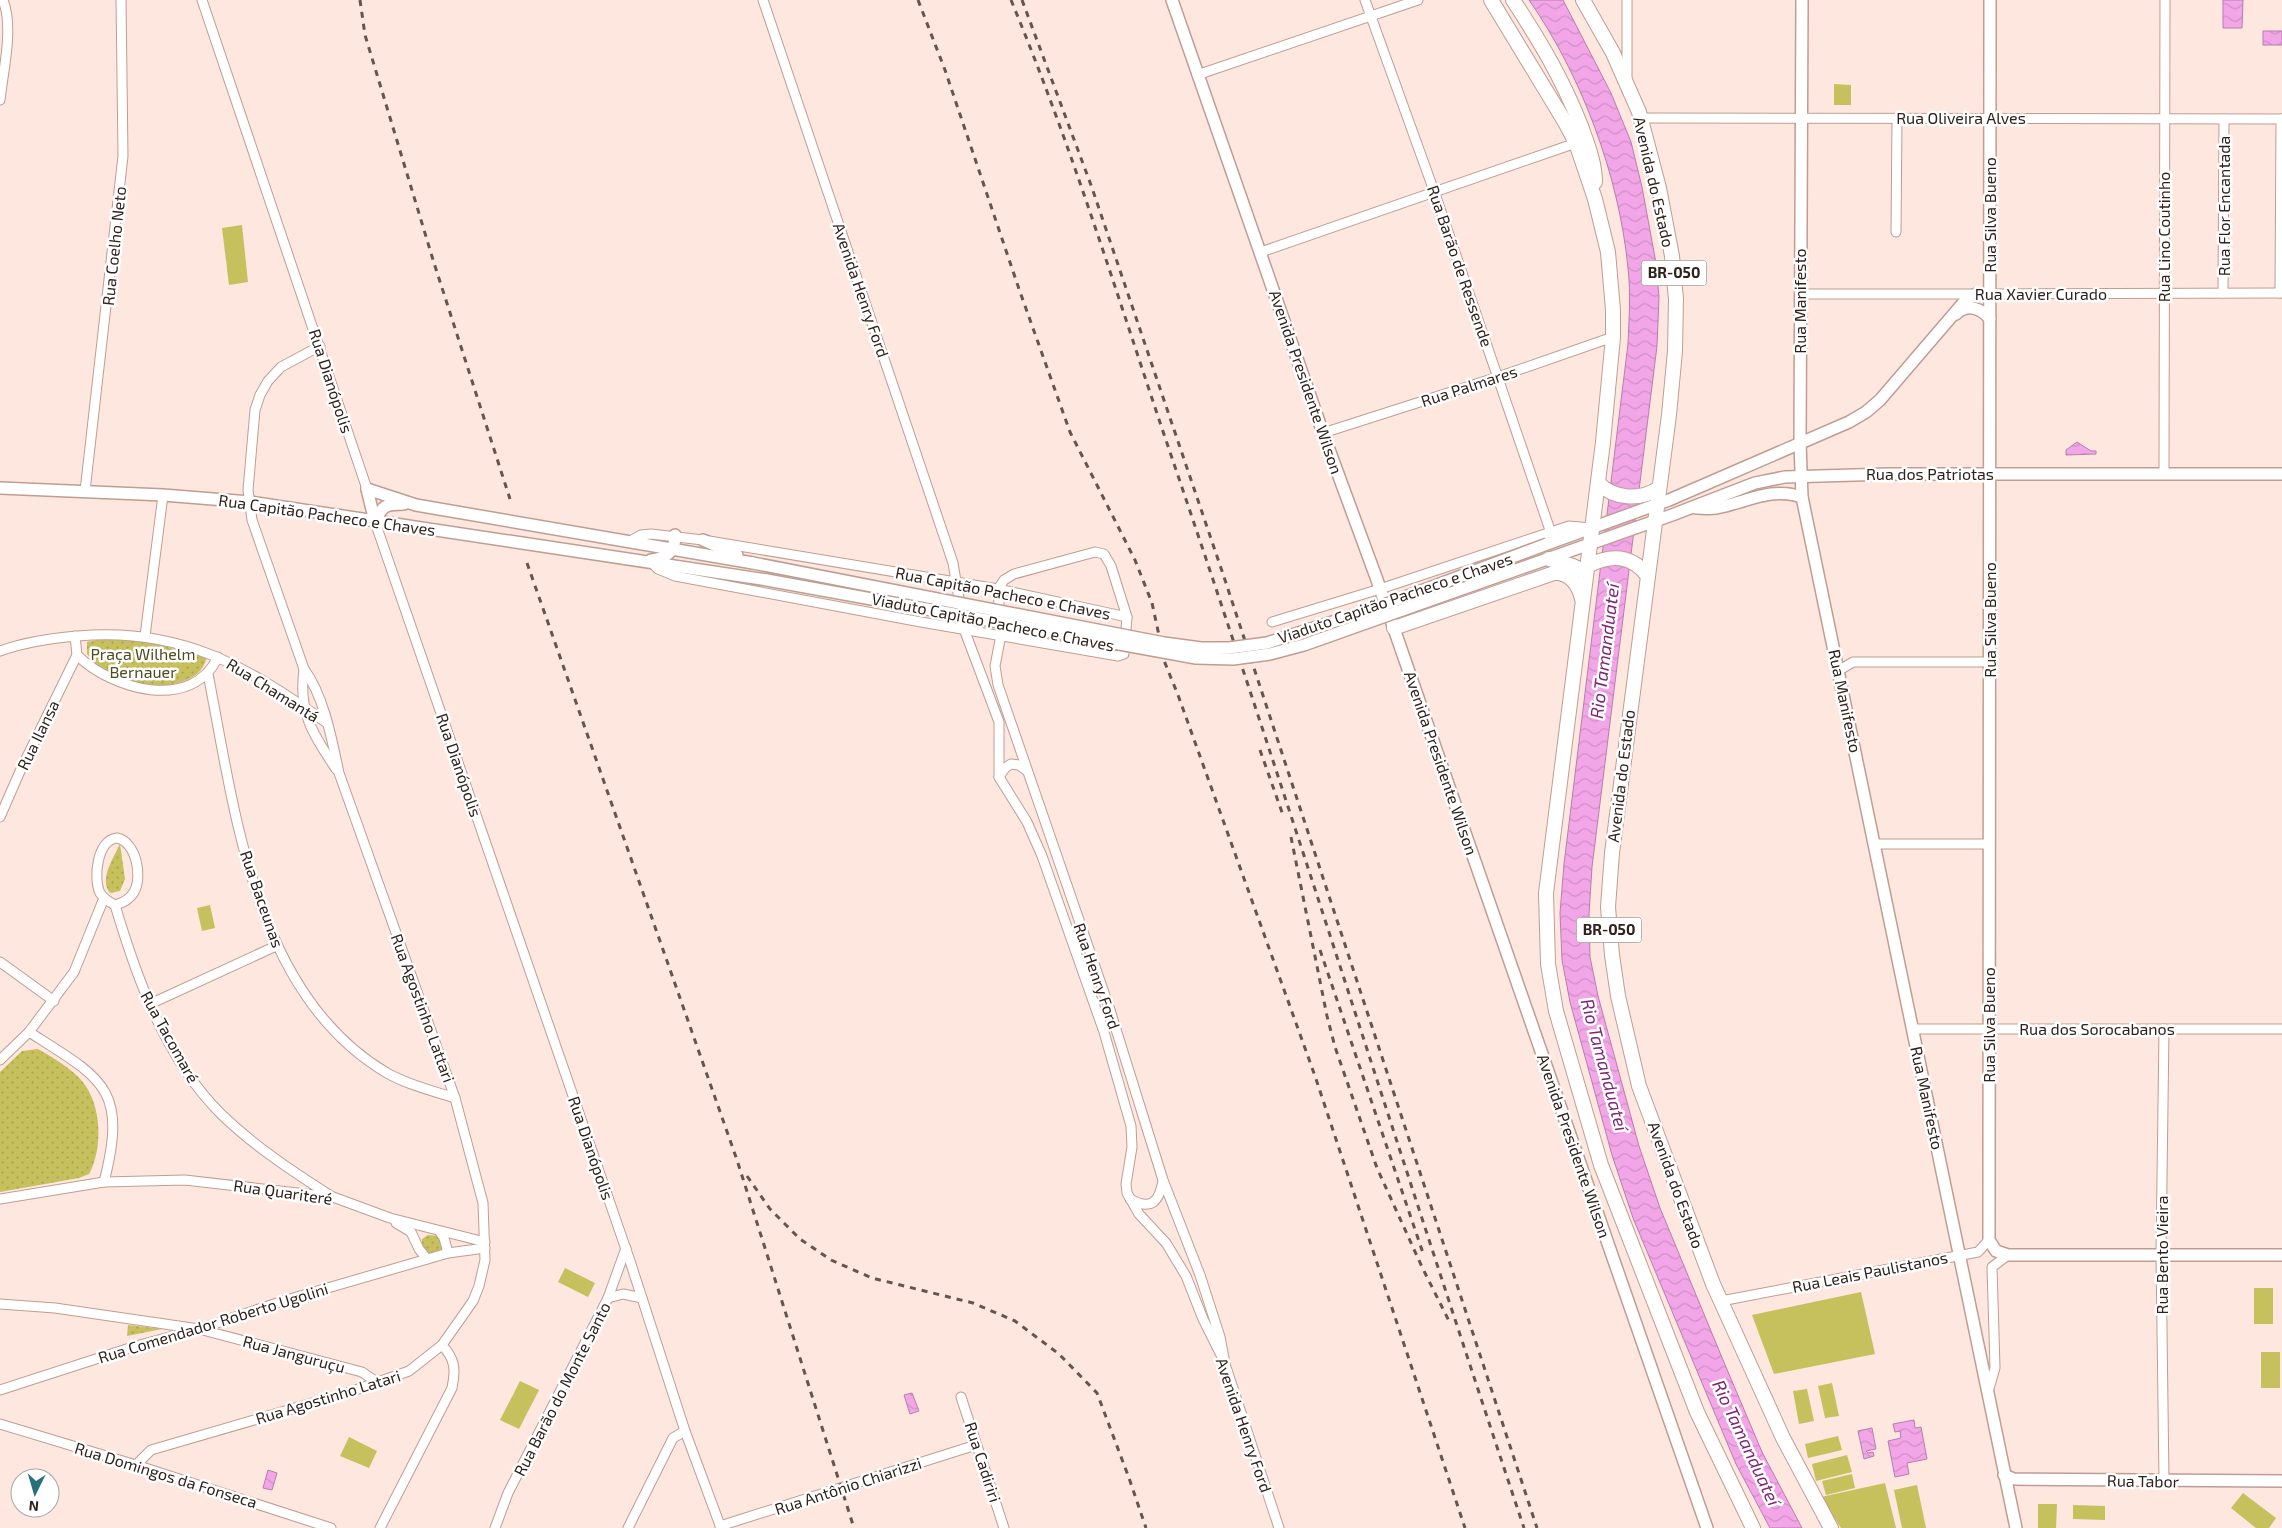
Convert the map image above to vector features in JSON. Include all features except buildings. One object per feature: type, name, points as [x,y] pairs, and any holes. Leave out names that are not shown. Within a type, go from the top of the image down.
[{"type":"highway","points":[[1491,0],[1576,143],[1595,199],[1608,252],[1613,336],[1598,483],[1546,893],[1548,964],[1556,1011],[1601,1165],[1624,1227],[1697,1412],[1752,1528]]},
{"type":"highway","points":[[1513,0],[1547,51],[1588,145],[1595,177],[1595,199]]},
{"type":"highway","name":"Avenida do Estado","points":[[1583,0],[1613,53],[1640,118],[1659,188],[1672,256],[1676,299],[1675,351],[1648,576],[1617,798],[1612,853],[1609,929],[1618,996],[1639,1086],[1721,1302],[1782,1438],[1831,1528]]},
{"type":"highway","points":[[1598,483],[1611,493],[1626,496],[1648,494],[1659,488]]},
{"type":"highway","points":[[1550,558],[1586,569],[1605,558],[1622,558],[1638,566],[1648,576]]},
{"type":"highway","points":[[1394,628],[1554,573],[1564,574],[1572,578],[1579,588],[1582,599]]},
{"type":"main road","name":"Avenida Presidente Wilson","points":[[1172,0],[1323,433],[1394,628],[1707,1528]]},
{"type":"main road","name":"Rua Manifesto","points":[[1802,0],[1800,294],[1800,475],[1802,497],[2016,1528]]},
{"type":"main road","name":"Rua Silva Bueno","points":[[1989,1240],[1990,0]]},
{"type":"main road","name":"Rua Xavier Curado","points":[[1976,294],[1990,294]]},
{"type":"main road","points":[[1591,528],[1657,504],[1849,422],[1874,406],[1964,302],[1976,294]]},
{"type":"main road","points":[[1952,316],[1966,308],[1983,311],[1990,319]]},
{"type":"main road","name":"Rua dos Patriotas","points":[[1590,543],[1655,522],[1755,483],[1800,475],[2282,474]]},
{"type":"main road","name":"Rua Capitão Pacheco e Chaves","points":[[0,488],[163,495],[250,502],[307,509],[375,522],[767,580]]},
{"type":"main road","name":"Rua Capitão Pacheco e Chaves","points":[[367,489],[416,505],[674,547],[753,562]]},
{"type":"main road","name":"Rua Dianópolis","points":[[367,489],[375,522]]},
{"type":"main road","points":[[1692,508],[1715,509],[1773,493],[1802,497]]},
{"type":"main road","points":[[375,522],[380,510],[386,506],[416,505]]},
{"type":"main road","points":[[496,539],[497,528],[505,519]]},
{"type":"main road","name":"Viaduto Capitão Pacheco e Chaves","points":[[753,562],[1164,643],[1201,648],[1230,648],[1267,643],[1370,610],[1591,528]]},
{"type":"main road","points":[[640,561],[663,558],[670,553],[674,547],[675,535]]},
{"type":"main road","points":[[703,540],[753,562]]},
{"type":"main road","name":"Viaduto Capitão Pacheco e Chaves","points":[[767,580],[1168,654],[1196,658],[1233,659],[1270,654],[1304,645],[1590,543]]},
{"type":"main road","points":[[1989,1240],[1996,1250],[2008,1255],[2282,1255]]},
{"type":"main road","name":"Rua Tabor","points":[[2004,1475],[2017,1479],[2282,1481]]},
{"type":"main road","points":[[2009,1497],[2017,1479]]},
{"type":"street","points":[[0,100],[3,28],[7,16],[3,0]]},
{"type":"street","name":"Rua Coelho Neto","points":[[85,491],[123,156],[121,0]]},
{"type":"street","name":"Rua Dianópolis","points":[[202,0],[367,489]]},
{"type":"street","name":"Avenida Henry Ford","points":[[763,0],[953,563],[957,581]]},
{"type":"street","name":"Rua Barão de Ressende","points":[[1365,0],[1434,191],[1551,533]]},
{"type":"street","points":[[1198,75],[1418,0]]},
{"type":"street","points":[[1626,0],[1626,85]]},
{"type":"street","name":"Rua Lino Coutinho","points":[[2164,474],[2165,0]]},
{"type":"street","name":"Rua Oliveira Alves","points":[[1640,118],[2282,119]]},
{"type":"street","points":[[1896,232],[1897,118]]},
{"type":"street","name":"Rua Flor Encantada","points":[[2223,293],[2224,119]]},
{"type":"street","points":[[2281,293],[2282,119]]},
{"type":"street","points":[[1261,252],[1576,143]]},
{"type":"street","name":"Rua Xavier Curado","points":[[1990,294],[2281,293]]},
{"type":"street","name":"Rua Xavier Curado","points":[[1800,294],[1976,294]]},
{"type":"street","name":"Rua Palmares","points":[[1323,433],[1498,377],[1613,336]]},
{"type":"street","points":[[320,346],[281,366],[268,381],[260,395],[255,410],[250,459],[250,502],[252,520],[304,669],[313,681],[327,724],[339,773]]},
{"type":"street","points":[[145,636],[163,495]]},
{"type":"street","name":"Rua Dianópolis","points":[[375,522],[626,1248],[686,1431],[720,1527]]},
{"type":"street","points":[[1272,622],[1380,589],[1569,526],[1591,528]]},
{"type":"street","name":"Rua Capitão Pacheco e Chaves","points":[[632,540],[644,534],[675,535],[957,581],[1127,617],[1124,652],[1120,656],[675,576],[658,569],[652,563]]},
{"type":"street","points":[[998,589],[1004,580],[1014,574],[1101,552],[1109,560],[1127,617]]},
{"type":"street","points":[[957,581],[964,629],[998,717],[1000,728],[999,777]]},
{"type":"street","name":"Rua Henry Ford","points":[[998,589],[1001,635],[996,656],[996,674],[1027,771],[1110,1010],[1163,1180],[1200,1274],[1220,1337],[1224,1361]]},
{"type":"street","points":[[0,651],[34,642],[75,636],[124,634],[173,642],[218,657],[204,678],[188,686],[141,689],[107,678],[93,669],[77,655],[75,636]]},
{"type":"street","name":"Rua Ilansa","points":[[0,817],[21,769],[77,655]]},
{"type":"street","name":"Rua Chamantá","points":[[218,657],[303,706],[327,724]]},
{"type":"street","points":[[1838,671],[1853,662],[1990,662]]},
{"type":"street","points":[[304,669],[303,706],[310,728],[339,773]]},
{"type":"street","name":"Rua Baceunas","points":[[208,674],[238,828],[276,946],[306,995],[326,1022],[349,1043],[388,1073],[455,1098]]},
{"type":"street","points":[[999,777],[1005,768],[1011,764],[1020,765],[1027,771]]},
{"type":"street","name":"Rua Agostinho Lattari","points":[[339,773],[455,1098],[483,1202],[485,1245]]},
{"type":"street","name":"Avenida Henry Ford","points":[[999,777],[1027,822],[1042,856],[1121,1087],[1133,1138],[1126,1184],[1130,1199],[1139,1214],[1166,1243],[1176,1258],[1216,1348],[1224,1361],[1279,1528]]},
{"type":"street","points":[[118,838],[124,840],[131,848],[135,860],[137,883],[134,892],[127,900],[115,905],[104,898],[97,883],[102,851],[110,840],[118,838]]},
{"type":"street","points":[[1874,844],[1989,844]]},
{"type":"street","points":[[0,1060],[30,1032],[74,972],[104,898]]},
{"type":"street","name":"Rua Tacomaré","points":[[115,905],[130,955],[150,1004],[188,1074],[221,1114],[251,1141],[286,1168],[333,1197]]},
{"type":"street","points":[[150,1004],[276,946]]},
{"type":"street","points":[[0,962],[54,1001]]},
{"type":"street","name":"Rua dos Sorocabanos","points":[[1913,1029],[2282,1030]]},
{"type":"street","name":"Rua Bento Vieira","points":[[2164,1029],[2161,1254],[2164,1481]]},
{"type":"street","points":[[30,1032],[77,1063],[102,1085],[109,1098],[113,1112],[112,1149],[104,1182]]},
{"type":"street","name":"Rua Quariteré","points":[[0,1199],[104,1182],[184,1180],[333,1197],[390,1218],[485,1245]]},
{"type":"street","points":[[1130,1199],[1145,1205],[1154,1202],[1161,1194],[1163,1180]]},
{"type":"street","points":[[390,1218],[411,1232],[419,1249],[428,1259]]},
{"type":"street","points":[[440,1232],[444,1238],[448,1254]]},
{"type":"street","name":"Rua Leais Paulistanos","points":[[1721,1302],[1959,1254],[1978,1252],[1989,1240]]},
{"type":"street","name":"Rua Comendador Roberto Ugolini","points":[[0,1390],[284,1300],[428,1259],[485,1245]]},
{"type":"street","name":"Rua Agostinho Latari","points":[[136,1465],[152,1450],[378,1383],[409,1371],[442,1345],[473,1301],[483,1271],[485,1245]]},
{"type":"street","name":"Rua Barão do Monte Santo","points":[[495,1528],[508,1493],[608,1298],[626,1248]]},
{"type":"street","name":"Rua Manifesto","points":[[1988,1393],[1995,1368],[1992,1270],[1994,1264],[2008,1255]]},
{"type":"street","points":[[608,1298],[623,1294],[642,1298]]},
{"type":"street","name":"Rua Janguruçu","points":[[0,1304],[55,1308],[199,1328],[362,1372],[378,1383]]},
{"type":"street","points":[[380,1528],[452,1388],[456,1371],[454,1363],[442,1345]]},
{"type":"street","name":"Rua Cadiriri","points":[[961,1397],[1004,1528]]},
{"type":"street","name":"Rua Domingos da Fonseca","points":[[0,1424],[136,1465],[307,1524],[331,1528]]},
{"type":"street","points":[[628,1528],[673,1438],[686,1431]]},
{"type":"street","name":"Rua Antônio Chiarizzi","points":[[720,1527],[976,1445]]},
{"type":"green space","points":[[1834,84],[1851,85],[1851,105],[1834,105]]},
{"type":"green space","points":[[242,225],[248,282],[229,285],[222,228]]},
{"type":"green space","name":"Praça Wilhelm Bernauer","points":[[101,639],[142,642],[207,658],[199,672],[194,676],[174,684],[152,686],[130,682],[107,672],[98,665],[87,654],[87,642]]},
{"type":"green space","points":[[120,844],[125,879],[120,891],[110,893],[107,887],[106,875]]},
{"type":"green space","points":[[210,905],[215,928],[202,931],[197,908]]},
{"type":"green space","points":[[38,1049],[72,1072],[89,1091],[97,1114],[98,1127],[97,1152],[94,1164],[89,1174],[79,1178],[0,1192],[0,1072],[22,1051]]},
{"type":"green space","points":[[428,1235],[439,1236],[445,1252],[429,1256],[422,1250],[422,1239]]},
{"type":"green space","points":[[565,1268],[595,1283],[588,1297],[558,1282]]},
{"type":"green space","points":[[2254,1288],[2273,1288],[2273,1324],[2254,1324]]},
{"type":"green space","points":[[1861,1292],[1875,1354],[1774,1374],[1752,1315]]},
{"type":"green space","points":[[128,1325],[162,1329],[127,1336]]},
{"type":"green space","points":[[2261,1352],[2280,1352],[2280,1388],[2261,1388]]},
{"type":"green space","points":[[520,1381],[539,1390],[519,1429],[500,1420]]},
{"type":"green space","points":[[1832,1383],[1839,1416],[1825,1418],[1818,1386]]},
{"type":"green space","points":[[1807,1389],[1814,1421],[1799,1424],[1793,1391]]},
{"type":"green space","points":[[1838,1436],[1842,1450],[1808,1458],[1805,1444]]},
{"type":"green space","points":[[349,1437],[377,1451],[369,1468],[340,1456]]},
{"type":"green space","points":[[1847,1455],[1852,1472],[1816,1481],[1812,1464]]},
{"type":"green space","points":[[1852,1474],[1855,1488],[1826,1495],[1822,1481]]},
{"type":"green space","points":[[1885,1483],[1896,1528],[1841,1528],[1821,1497]]},
{"type":"green space","points":[[1917,1485],[1926,1528],[1902,1528],[1894,1490]]},
{"type":"green space","points":[[2243,1493],[2276,1518],[2269,1528],[2256,1528],[2231,1508]]},
{"type":"green space","points":[[2038,1504],[2057,1504],[2056,1528],[2038,1528]]},
{"type":"green space","points":[[2073,1505],[2105,1506],[2105,1520],[2073,1519]]},
{"type":"water","name":"Rio Tamanduateí","points":[[1529,0],[1563,0],[1611,93],[1631,142],[1642,187],[1656,263],[1659,297],[1657,346],[1592,867],[1589,914],[1590,957],[1598,996],[1639,1146],[1660,1208],[1762,1452],[1802,1528],[1770,1528],[1736,1464],[1633,1218],[1612,1155],[1570,1002],[1562,960],[1560,913],[1564,864],[1628,344],[1630,306],[1628,268],[1623,233],[1607,163],[1595,128],[1566,61]]},
{"type":"water","points":[[2223,0],[2243,0],[2242,28],[2223,28]]},
{"type":"water","points":[[2263,31],[2282,31],[2282,45],[2263,45]]},
{"type":"water","points":[[2077,442],[2091,451],[2096,451],[2096,454],[2066,455],[2066,450]]},
{"type":"water","points":[[912,1393],[919,1411],[910,1414],[904,1395]]},
{"type":"water","points":[[1914,1420],[1915,1428],[1921,1427],[1927,1459],[1907,1463],[1909,1474],[1895,1477],[1888,1441],[1901,1438],[1900,1431],[1895,1432],[1893,1424]]},
{"type":"water","points":[[1872,1428],[1876,1449],[1866,1451],[1868,1453],[1873,1452],[1874,1456],[1864,1459],[1858,1431]]},
{"type":"water","points":[[268,1470],[277,1473],[272,1490],[263,1488]]},
{"type":"railway","points":[[360,0],[365,35],[434,263],[510,499]]},
{"type":"railway","points":[[918,0],[945,70],[1019,289],[1070,432],[1135,560],[1152,603],[1165,663],[1315,1076],[1465,1528]]},
{"type":"railway","points":[[1011,0],[1034,56],[1095,228],[1261,725],[1524,1528]]},
{"type":"railway","points":[[1022,0],[1091,185],[1224,577],[1537,1528]]},
{"type":"railway","points":[[527,563],[737,1160],[854,1528]]},
{"type":"railway","points":[[1260,750],[1284,818]]},
{"type":"railway","points":[[1291,837],[1335,1047],[1377,1168],[1449,1321]]},
{"type":"railway","points":[[1320,950],[1424,1256]]},
{"type":"railway","points":[[747,1176],[770,1209],[800,1239],[831,1260],[872,1278],[973,1303],[1015,1321],[1059,1354],[1097,1393],[1146,1528]]}]
